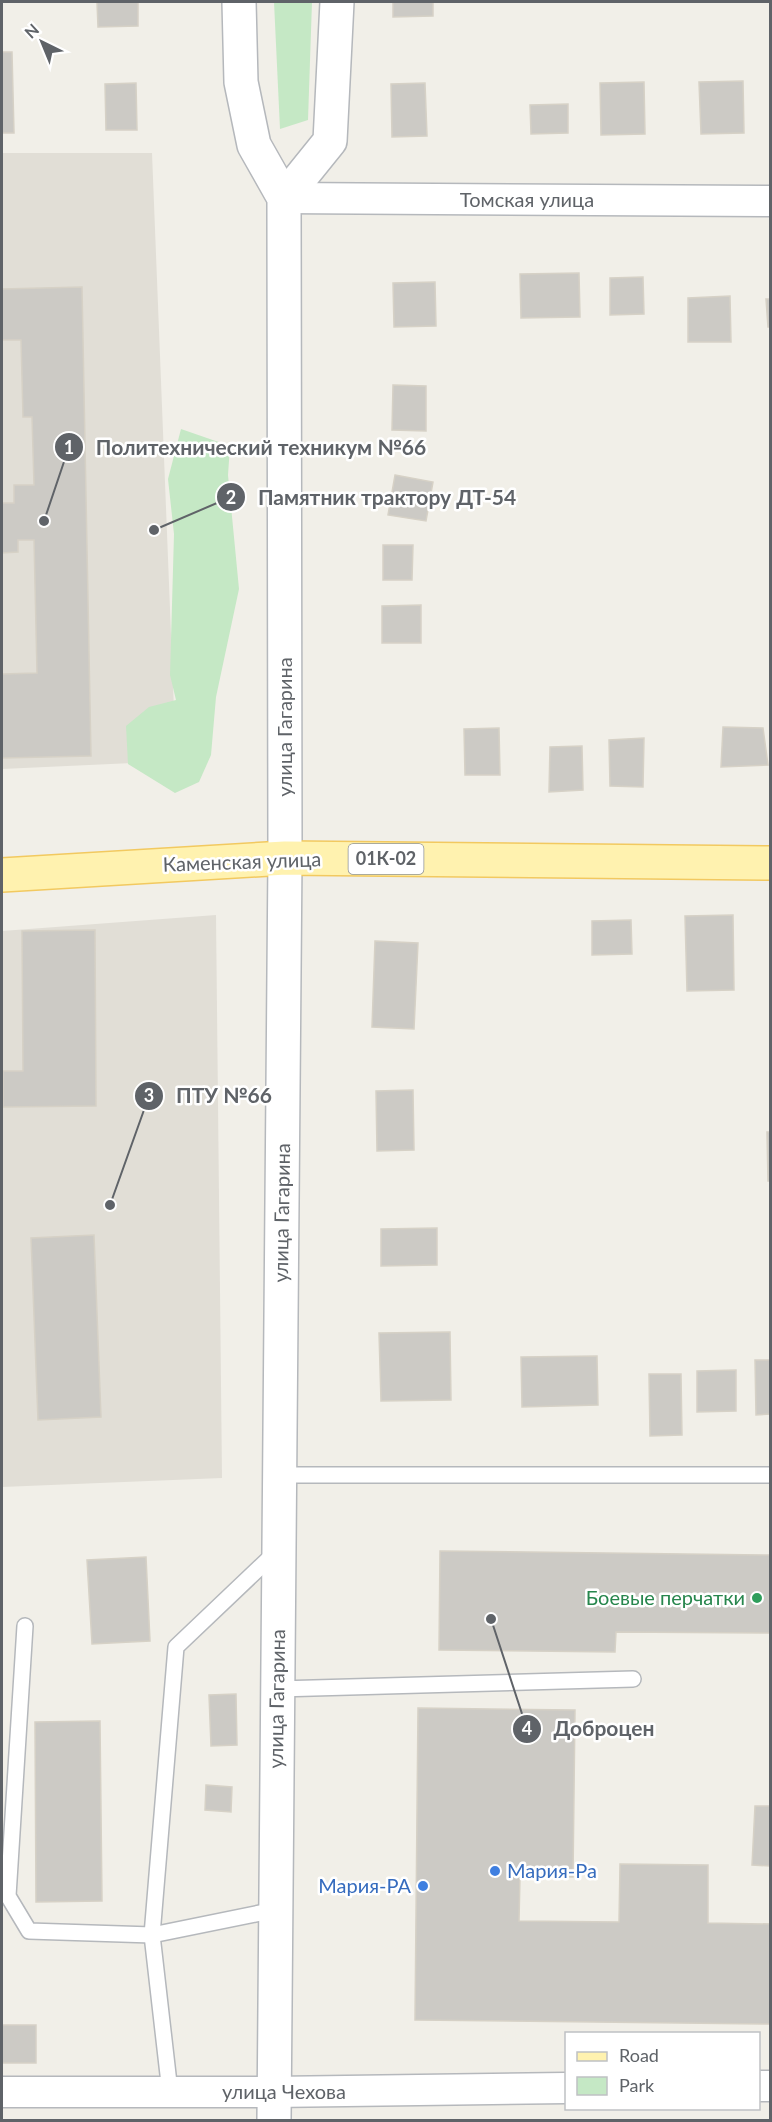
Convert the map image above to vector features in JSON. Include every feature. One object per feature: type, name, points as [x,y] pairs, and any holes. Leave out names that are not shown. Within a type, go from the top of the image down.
[{"type":"main road","name":"Каменская улица","points":[[2,875],[285,858],[771,863]]},
{"type":"street","name":"улица Гагарина","points":[[239,2],[241,82],[254,145],[284,198],[285,858],[274,2106]]},
{"type":"street","points":[[284,198],[330,141],[337,2]]},
{"type":"street","name":"Томская улица","points":[[284,198],[771,201]]},
{"type":"street","name":"улица Чехова","points":[[2,2092],[170,2092],[274,2106],[565,2088]]},
{"type":"lane","points":[[279,1475],[771,1475]]},
{"type":"lane","points":[[170,2092],[152,1935],[176,1647],[279,1549]]},
{"type":"lane","points":[[25,1626],[8,1896],[30,1931],[152,1935],[275,1910]]},
{"type":"lane","points":[[278,1689],[633,1679]]},
{"type":"shaded area","points":[[2,153],[152,153],[176,761],[2,769]]},
{"type":"shaded area","points":[[216,915],[222,1478],[2,1487],[2,931]]},
{"type":"green space","points":[[274,2],[312,2],[308,120],[280,129]]},
{"type":"green space","points":[[181,429],[230,446],[228,475],[239,589],[216,697],[211,755],[199,782],[175,793],[128,764],[126,726],[149,707],[176,700],[170,675],[174,534],[168,479]]},
{"type":"building","points":[[97,2],[138,2],[138,26],[98,27]]},
{"type":"building","points":[[393,2],[433,2],[433,16],[393,17]]},
{"type":"building","points":[[2,52],[12,52],[14,133],[2,133]]},
{"type":"building","points":[[743,81],[744,133],[701,134],[699,82]]},
{"type":"building","points":[[644,82],[645,134],[601,135],[600,83]]},
{"type":"building","points":[[136,83],[137,130],[106,130],[105,84]]},
{"type":"building","points":[[425,83],[427,136],[392,137],[391,84]]},
{"type":"building","points":[[568,104],[568,133],[531,134],[530,105]]},
{"type":"building","points":[[579,273],[580,317],[521,318],[520,274]]},
{"type":"building","points":[[643,277],[644,314],[610,315],[610,278]]},
{"type":"building","points":[[435,282],[436,326],[394,327],[393,283]]},
{"type":"building","points":[[82,287],[91,756],[2,758],[2,674],[37,673],[34,540],[18,540],[18,552],[2,553],[2,503],[14,503],[14,485],[34,485],[32,417],[23,417],[21,340],[2,340],[2,289]]},
{"type":"building","points":[[730,296],[731,342],[688,342],[688,298]]},
{"type":"building","points":[[766,299],[770,299],[770,327],[768,327]]},
{"type":"building","points":[[393,385],[426,386],[426,431],[392,430]]},
{"type":"building","points":[[395,475],[433,482],[426,521],[388,515]]},
{"type":"building","points":[[383,545],[413,545],[412,580],[383,580]]},
{"type":"building","points":[[421,605],[421,643],[382,643],[382,606]]},
{"type":"building","points":[[723,727],[763,728],[768,765],[721,767]]},
{"type":"building","points":[[499,728],[500,775],[465,775],[464,729]]},
{"type":"building","points":[[644,738],[643,787],[610,786],[609,740]]},
{"type":"building","points":[[582,746],[583,790],[549,792],[550,747]]},
{"type":"building","points":[[733,915],[734,990],[687,991],[685,916]]},
{"type":"building","points":[[631,920],[632,954],[592,955],[592,921]]},
{"type":"building","points":[[95,930],[96,1106],[3,1107],[3,1071],[23,1071],[22,931]]},
{"type":"building","points":[[375,941],[418,943],[414,1029],[372,1027]]},
{"type":"building","points":[[413,1090],[414,1150],[377,1151],[376,1091]]},
{"type":"building","points":[[767,1132],[770,1132],[770,1181],[768,1181]]},
{"type":"building","points":[[437,1228],[437,1265],[381,1266],[381,1229]]},
{"type":"building","points":[[94,1235],[101,1417],[38,1420],[31,1238]]},
{"type":"building","points":[[450,1332],[451,1400],[381,1401],[379,1333]]},
{"type":"building","points":[[597,1356],[598,1405],[522,1407],[521,1357]]},
{"type":"building","points":[[755,1360],[770,1360],[770,1414],[756,1415]]},
{"type":"building","points":[[736,1370],[736,1411],[697,1412],[697,1371]]},
{"type":"building","points":[[649,1374],[681,1374],[682,1435],[650,1436]]},
{"type":"building","points":[[440,1551],[770,1555],[770,1633],[616,1632],[615,1652],[439,1650]]},
{"type":"building","points":[[146,1557],[150,1641],[92,1644],[87,1560]]},
{"type":"building","points":[[236,1694],[237,1745],[211,1746],[209,1695]]},
{"type":"building","name":"Мария-Ра","points":[[418,1708],[575,1710],[573,1877],[520,1876],[519,1921],[619,1922],[620,1864],[708,1865],[708,1923],[770,1924],[770,2024],[415,2020]]},
{"type":"building","points":[[100,1721],[102,1901],[36,1902],[35,1722]]},
{"type":"building","points":[[206,1785],[232,1787],[231,1812],[205,1810]]},
{"type":"building","points":[[755,1806],[770,1806],[770,1866],[752,1865]]},
{"type":"building","points":[[2,2025],[36,2025],[36,2063],[2,2063]]},
{"type":"place","name":"Политехнический техникум №66","points":[[44,521]]},
{"type":"place","name":"Памятник трактору ДТ-54","points":[[154,530]]},
{"type":"place","name":"ПТУ №66","points":[[110,1205]]},
{"type":"place","name":"Боевые перчатки","points":[[757,1598]]},
{"type":"place","name":"Доброцен","points":[[491,1619]]},
{"type":"place","name":"Мария-Ра","points":[[495,1871]]},
{"type":"place","name":"Мария-РА","points":[[423,1886]]}]
